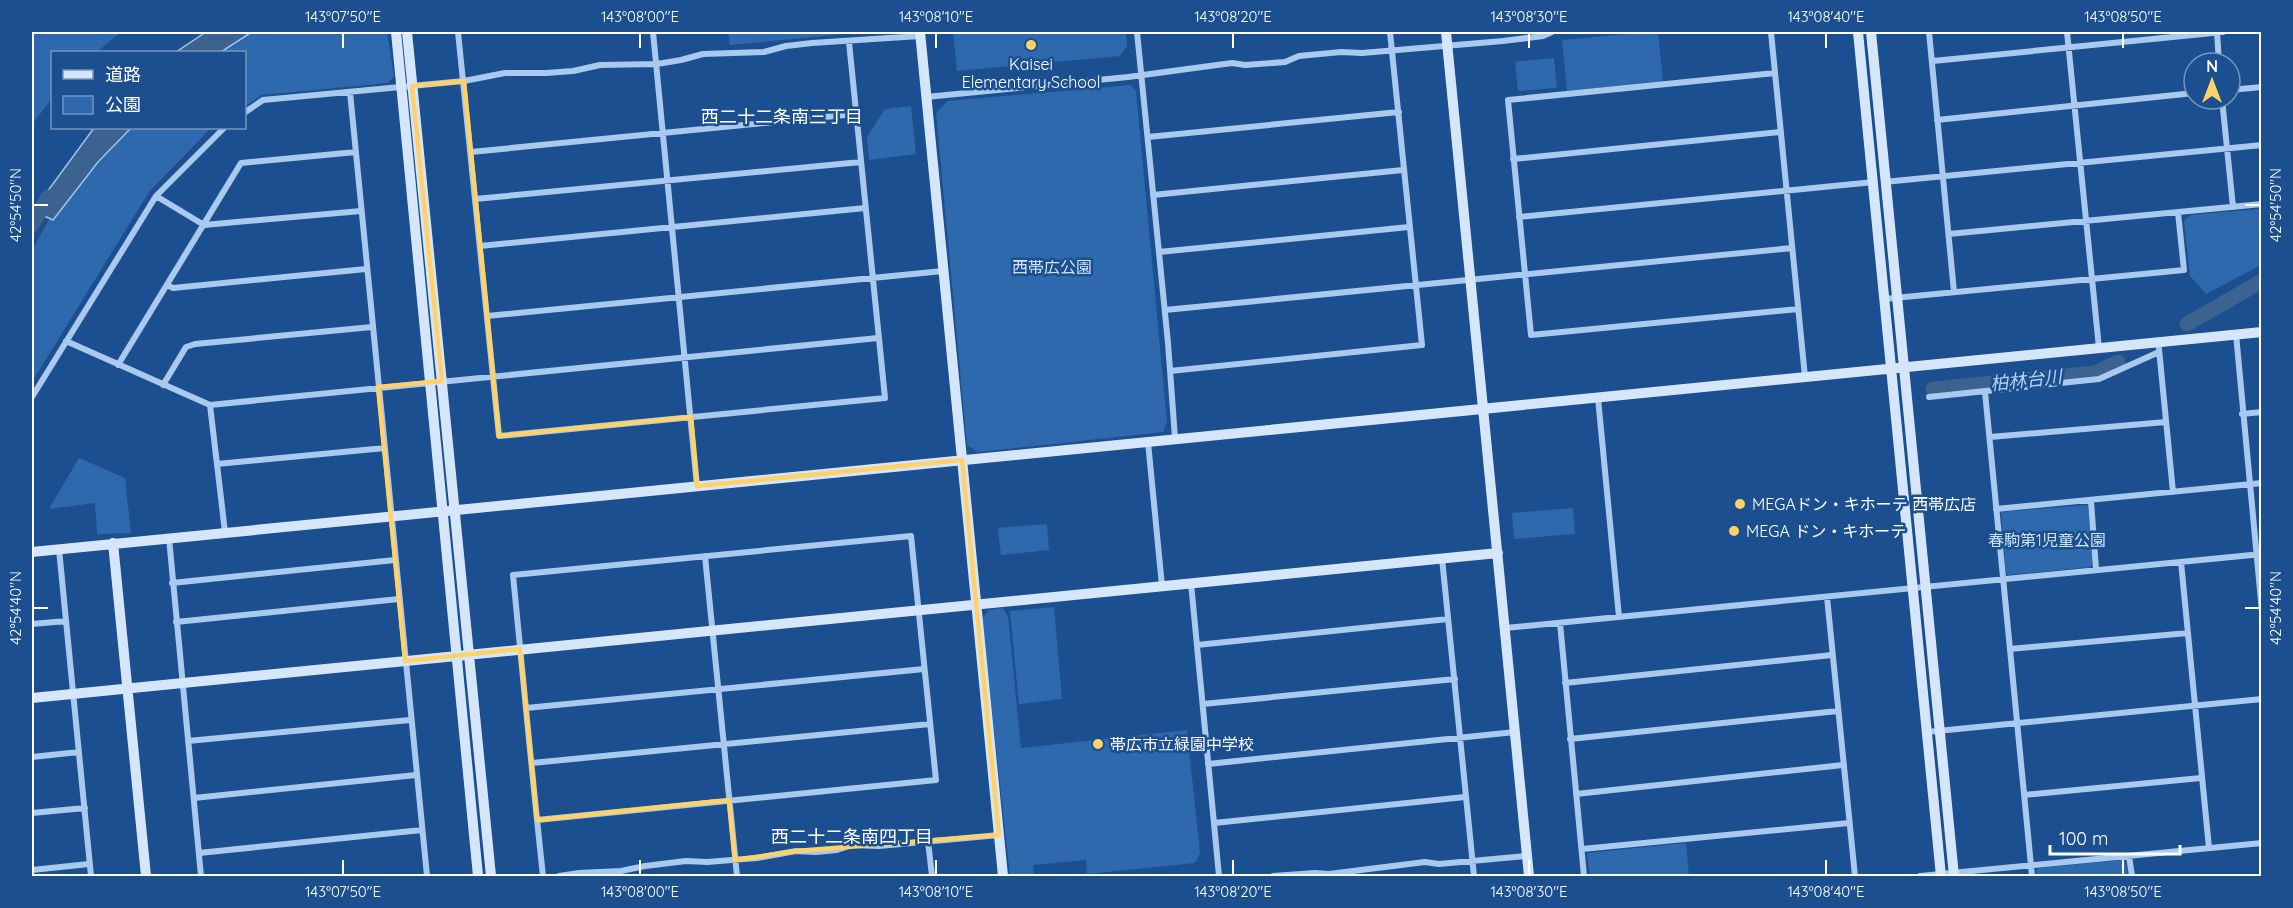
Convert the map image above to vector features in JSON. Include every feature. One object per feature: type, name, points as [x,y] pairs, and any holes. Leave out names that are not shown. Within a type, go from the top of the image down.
[{"type":"street","points":[[396,32],[407,86]]},
{"type":"street","points":[[407,32],[407,86],[436,381],[454,509],[491,876]]},
{"type":"street","points":[[458,32],[499,436],[885,398],[849,42]]},
{"type":"street","points":[[653,32],[697,486]]},
{"type":"street","points":[[1137,32],[1165,310],[1175,438]]},
{"type":"street","points":[[1170,371],[1422,345],[1390,32]]},
{"type":"street","points":[[1446,32],[1529,876]]},
{"type":"street","points":[[926,97],[1141,76],[1220,64],[1284,62],[1299,56],[1392,51],[1503,41],[1543,36],[1552,32]]},
{"type":"street","points":[[1771,32],[1805,377]]},
{"type":"street","points":[[1858,32],[1941,875]]},
{"type":"street","points":[[1871,32],[1954,875]]},
{"type":"street","points":[[1929,32],[1954,292]]},
{"type":"street","points":[[2067,32],[2098,348]]},
{"type":"street","points":[[2217,32],[2218,51]]},
{"type":"street","points":[[1933,61],[2223,32]]},
{"type":"street","points":[[1502,33],[1503,41]]},
{"type":"street","points":[[246,112],[263,100],[464,81],[505,73],[546,73],[573,71],[600,65],[657,64],[703,54],[764,52],[786,45],[849,42],[920,34],[1003,876]]},
{"type":"street","points":[[1775,73],[1508,100],[1524,274],[1531,335],[1798,309]]},
{"type":"street","points":[[2242,89],[2262,87]]},
{"type":"street","points":[[350,92],[427,876]]},
{"type":"street","points":[[1937,120],[2182,94]]},
{"type":"street","points":[[2223,111],[2233,207]]},
{"type":"street","points":[[1148,137],[1399,112]]},
{"type":"street","points":[[471,152],[855,114]]},
{"type":"street","points":[[32,397],[156,196],[223,129]]},
{"type":"street","points":[[1513,159],[1781,132]]},
{"type":"street","points":[[1519,217],[1786,189],[1942,177],[2262,145]]},
{"type":"street","points":[[118,365],[242,164],[356,152]]},
{"type":"street","points":[[475,199],[861,162]]},
{"type":"street","points":[[1153,195],[1403,170]]},
{"type":"street","points":[[156,196],[204,225],[360,211]]},
{"type":"street","points":[[1949,234],[2262,204]]},
{"type":"street","points":[[480,246],[865,208]]},
{"type":"street","points":[[1884,299],[2184,270],[2178,212]]},
{"type":"street","points":[[1159,252],[1409,227]]},
{"type":"street","points":[[1165,310],[1792,248]]},
{"type":"street","points":[[166,285],[173,288],[366,269]]},
{"type":"street","points":[[487,316],[944,271]]},
{"type":"street","points":[[163,385],[186,347],[195,344],[372,327]]},
{"type":"street","points":[[32,552],[2098,348],[2160,347],[2236,334],[2262,332]]},
{"type":"street","points":[[2236,334],[2242,414],[2259,554],[2262,612]]},
{"type":"street","points":[[66,341],[210,405],[878,338]]},
{"type":"street","points":[[1929,397],[2106,377],[2160,347]]},
{"type":"street","points":[[2160,347],[2173,492]]},
{"type":"street","points":[[436,381],[442,511],[478,876]]},
{"type":"street","points":[[1985,392],[2032,876]]},
{"type":"street","points":[[1598,398],[1619,617]]},
{"type":"street","points":[[210,405],[225,532]]},
{"type":"street","points":[[2242,414],[2262,412]]},
{"type":"street","points":[[1990,437],[2166,422]]},
{"type":"street","points":[[1148,441],[1162,586]]},
{"type":"street","points":[[217,464],[385,448]]},
{"type":"street","points":[[1996,509],[2262,483]]},
{"type":"street","points":[[2091,501],[2097,569]]},
{"type":"street","points":[[537,820],[936,780],[911,537],[513,575],[537,820],[543,876]]},
{"type":"street","points":[[169,538],[201,876]]},
{"type":"street","points":[[113,543],[146,876]]},
{"type":"street","points":[[59,549],[91,876]]},
{"type":"street","points":[[32,698],[1497,553]]},
{"type":"street","points":[[1505,628],[2259,554]]},
{"type":"street","points":[[705,556],[737,876]]},
{"type":"street","points":[[1442,558],[1474,876]]},
{"type":"street","points":[[172,583],[395,560]]},
{"type":"street","points":[[2181,562],[2209,848]]},
{"type":"street","points":[[1191,583],[1219,876]]},
{"type":"street","points":[[1827,597],[1855,876]]},
{"type":"street","points":[[176,622],[399,599]]},
{"type":"street","points":[[1197,645],[1448,619]]},
{"type":"street","points":[[32,624],[66,621]]},
{"type":"street","points":[[1560,623],[1584,876]]},
{"type":"street","points":[[2010,649],[2188,633]]},
{"type":"street","points":[[1565,683],[1832,655]]},
{"type":"street","points":[[526,708],[924,669]]},
{"type":"street","points":[[1203,704],[1455,679]]},
{"type":"street","points":[[1927,732],[2262,699]]},
{"type":"street","points":[[1570,739],[1838,711]]},
{"type":"street","points":[[188,741],[410,720]]},
{"type":"street","points":[[532,763],[930,724]]},
{"type":"street","points":[[1208,764],[1516,732]]},
{"type":"street","points":[[32,757],[79,752]]},
{"type":"street","points":[[1576,794],[1843,765]]},
{"type":"street","points":[[194,798],[416,775]]},
{"type":"street","points":[[2024,795],[2201,778]]},
{"type":"street","points":[[1214,823],[1465,797]]},
{"type":"street","points":[[32,813],[85,808]]},
{"type":"street","points":[[1582,849],[1849,823]]},
{"type":"street","points":[[199,853],[422,831]]},
{"type":"street","points":[[559,876],[621,871],[686,861],[735,860],[796,850],[816,852],[837,850],[852,845],[879,846],[999,835]]},
{"type":"street","points":[[928,841],[932,876]]},
{"type":"street","points":[[1920,876],[1954,875],[2031,865],[2262,843]]},
{"type":"street","points":[[1274,876],[1329,874],[1425,862],[1439,864],[1527,856]]},
{"type":"street","points":[[2130,856],[2132,876]]},
{"type":"street","points":[[32,870],[89,864]]},
{"type":"highlighted area","points":[[464,81],[499,436],[691,417],[697,486],[962,460],[999,835],[796,851],[735,860],[729,800],[537,820],[520,649],[405,661],[378,387],[442,381],[412,86]]},
{"type":"green space","points":[[32,32],[121,32],[98,51],[51,51],[51,99],[32,125]]},
{"type":"green space","points":[[239,32],[387,32],[394,76],[388,83],[262,95],[246,105],[246,51],[211,51]]},
{"type":"green space","points":[[728,32],[844,32],[844,34],[730,45]]},
{"type":"green space","points":[[953,32],[1126,32],[1127,46],[1120,56],[957,71]]},
{"type":"green space","points":[[1658,32],[1663,81],[1567,91],[1562,40]]},
{"type":"green space","points":[[1554,58],[1557,88],[1518,91],[1515,62]]},
{"type":"green space","name":"西帯広公園","points":[[1131,85],[1136,91],[1167,422],[1163,432],[978,452],[967,445],[936,113],[947,101]]},
{"type":"green space","points":[[911,106],[916,154],[869,160],[867,137],[885,109]]},
{"type":"green space","points":[[120,129],[210,129],[149,192],[32,382],[32,250],[59,202]]},
{"type":"green space","points":[[2259,209],[2261,265],[2206,294],[2190,276],[2184,221],[2191,215]]},
{"type":"green space","points":[[79,458],[125,478],[131,533],[97,534],[95,503],[49,509]]},
{"type":"green space","name":"春駒第1児童公園","points":[[2088,505],[2093,561],[2091,567],[2009,575],[2006,573],[2001,512]]},
{"type":"green space","points":[[1573,508],[1575,534],[1514,539],[1512,513]]},
{"type":"green space","points":[[1047,524],[1049,550],[1001,555],[998,528]]},
{"type":"green space","points":[[1054,607],[1062,699],[1019,704],[1010,611]]},
{"type":"green space","points":[[1003,608],[1008,617],[1021,748],[1187,730],[1200,853],[1195,863],[1087,874],[1086,860],[1033,865],[1034,876],[1010,876],[982,619],[989,610]]},
{"type":"green space","points":[[1686,843],[1689,876],[1590,876],[1587,853]]},
{"type":"green space","points":[[2122,860],[2126,863],[2128,876],[2037,876],[2036,870],[2039,868]]},
{"type":"shaded area","points":[[206,32],[252,32],[223,51],[178,51]]},
{"type":"shaded area","points":[[93,129],[130,129],[98,162],[53,220],[33,211]]},
{"type":"waterway","points":[[32,225],[48,197]]},
{"type":"waterway","name":"柏林台川","points":[[2187,324],[2262,281]]},
{"type":"waterway","name":"柏林台川","points":[[1933,389],[2095,373],[2118,362]]},
{"type":"place","name":"Kaisei Elementary School","points":[[1031,45]]},
{"type":"place","name":"MEGAドン・キホーテ 西帯広店","points":[[1740,504]]},
{"type":"place","name":"MEGA ドン・キホーテ","points":[[1734,531]]},
{"type":"place","name":"帯広市立緑園中学校","points":[[1098,744]]},
{"type":"district","name":"西二十二条南三丁目","points":[[782,116]]},
{"type":"district","name":"西二十二条南四丁目","points":[[852,836]]}]
